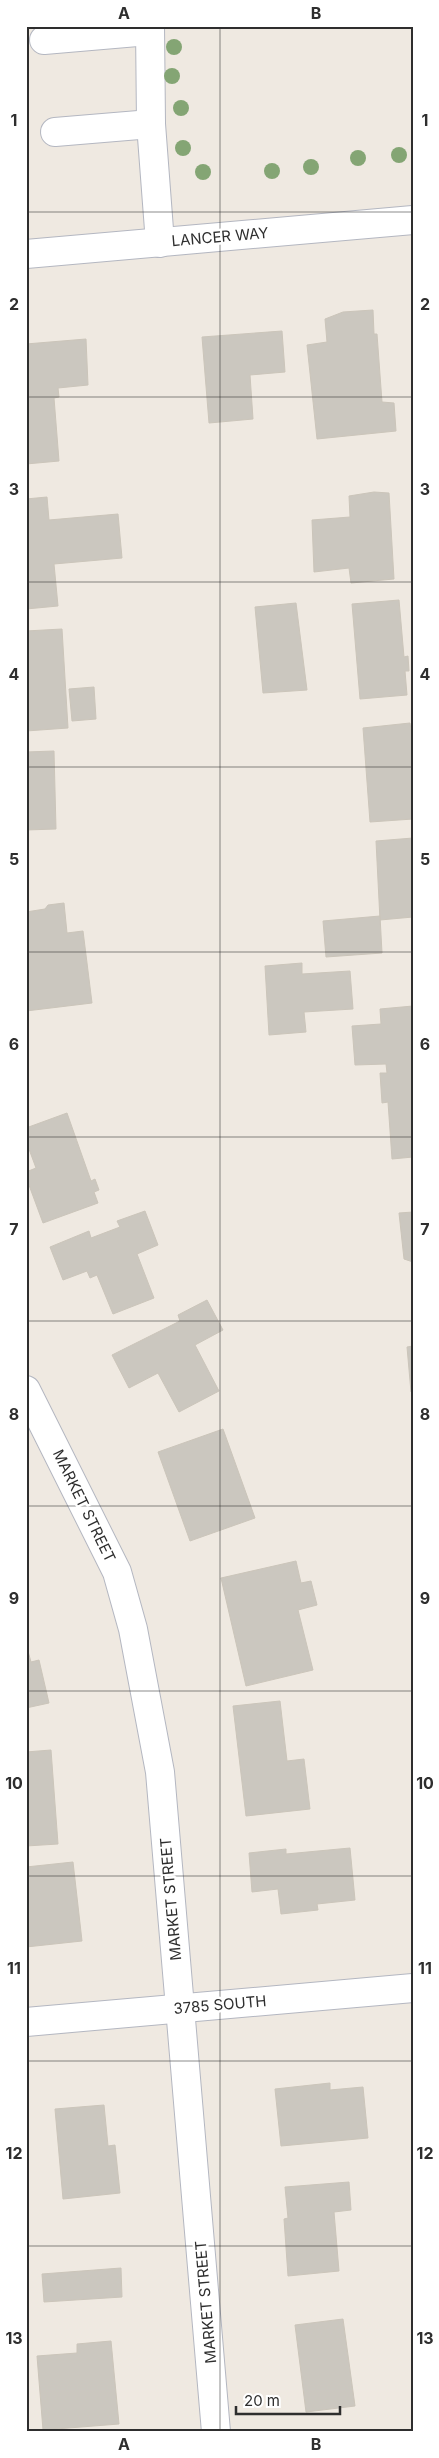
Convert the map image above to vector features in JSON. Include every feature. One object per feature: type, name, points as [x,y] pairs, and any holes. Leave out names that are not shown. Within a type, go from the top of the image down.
[{"type":"street","points":[[44,40],[149,28],[151,124],[160,243]]},
{"type":"street","points":[[55,132],[151,124]]},
{"type":"street","name":"LANCER WAY","points":[[26,254],[413,220]]},
{"type":"street","name":"MARKET STREET","points":[[26,1390],[117,1572],[133,1629],[148,1701],[160,1772],[216,2432]]},
{"type":"street","name":"3785 SOUTH","points":[[26,2022],[413,1988]]},
{"type":"building","points":[[373,310],[374,334],[377,334],[382,402],[394,403],[396,431],[317,439],[307,345],[327,342],[325,319],[343,312]]},
{"type":"building","points":[[282,331],[285,372],[250,375],[253,419],[209,423],[202,337]]},
{"type":"building","points":[[86,339],[88,385],[58,388],[59,397],[54,398],[59,461],[26,464],[26,344]]},
{"type":"building","points":[[374,492],[389,493],[394,579],[351,583],[349,568],[314,572],[312,520],[350,517],[349,496]]},
{"type":"building","points":[[47,497],[49,520],[118,514],[122,558],[54,564],[58,606],[26,609],[26,499]]},
{"type":"building","points":[[399,600],[404,657],[408,656],[409,671],[405,671],[407,695],[360,699],[352,604]]},
{"type":"building","points":[[296,603],[307,690],[263,693],[255,607]]},
{"type":"building","points":[[62,629],[68,728],[26,731],[26,631]]},
{"type":"building","points":[[94,687],[96,719],[72,721],[69,689]]},
{"type":"building","points":[[410,723],[413,744],[413,819],[370,822],[363,728]]},
{"type":"building","points":[[54,751],[56,829],[26,830],[26,752]]},
{"type":"building","points":[[413,838],[413,917],[380,920],[376,841]]},
{"type":"building","points":[[64,903],[67,933],[83,931],[92,1003],[26,1011],[26,912],[45,909],[48,905]]},
{"type":"building","points":[[380,916],[382,953],[326,957],[323,921]]},
{"type":"building","points":[[302,963],[302,974],[350,971],[353,1009],[304,1012],[306,1032],[269,1035],[265,966]]},
{"type":"building","points":[[413,1006],[413,1157],[392,1159],[388,1102],[382,1103],[380,1073],[387,1073],[386,1064],[355,1065],[352,1026],[381,1024],[380,1009]]},
{"type":"building","points":[[67,1113],[91,1181],[95,1179],[99,1190],[94,1192],[98,1203],[43,1223],[26,1177],[26,1172],[36,1168],[26,1141],[26,1128]]},
{"type":"building","points":[[145,1211],[158,1245],[137,1254],[154,1298],[113,1314],[97,1275],[90,1278],[87,1271],[63,1280],[50,1247],[89,1231],[91,1238],[120,1227],[117,1221]]},
{"type":"building","points":[[413,1212],[413,1262],[404,1259],[399,1213]]},
{"type":"building","points":[[207,1300],[223,1330],[195,1345],[219,1391],[179,1412],[158,1373],[129,1388],[112,1355],[180,1321],[178,1315]]},
{"type":"building","points":[[413,1346],[413,1392],[411,1392],[407,1347]]},
{"type":"building","points":[[223,1429],[255,1518],[190,1541],[158,1452]]},
{"type":"building","points":[[296,1561],[301,1583],[311,1581],[317,1605],[298,1610],[313,1670],[246,1686],[221,1578]]},
{"type":"building","points":[[26,1644],[31,1662],[39,1660],[49,1703],[26,1708]]},
{"type":"building","points":[[280,1701],[287,1761],[304,1759],[310,1809],[246,1816],[233,1706]]},
{"type":"building","points":[[51,1750],[58,1844],[26,1846],[26,1752]]},
{"type":"building","points":[[350,1848],[355,1900],[317,1904],[318,1910],[281,1914],[278,1889],[252,1892],[249,1853],[286,1849],[286,1854]]},
{"type":"building","points":[[73,1862],[82,1941],[26,1947],[26,1867]]},
{"type":"building","points":[[330,2083],[330,2090],[363,2087],[368,2138],[281,2146],[275,2089]]},
{"type":"building","points":[[104,2105],[108,2146],[115,2145],[120,2193],[63,2199],[55,2109]]},
{"type":"building","points":[[349,2182],[351,2210],[334,2212],[339,2271],[288,2276],[284,2219],[288,2218],[285,2187]]},
{"type":"building","points":[[121,2268],[122,2297],[44,2302],[42,2274]]},
{"type":"building","points":[[343,2319],[355,2406],[306,2412],[295,2325]]},
{"type":"building","points":[[111,2341],[119,2424],[43,2430],[37,2356],[77,2353],[77,2344]]}]
